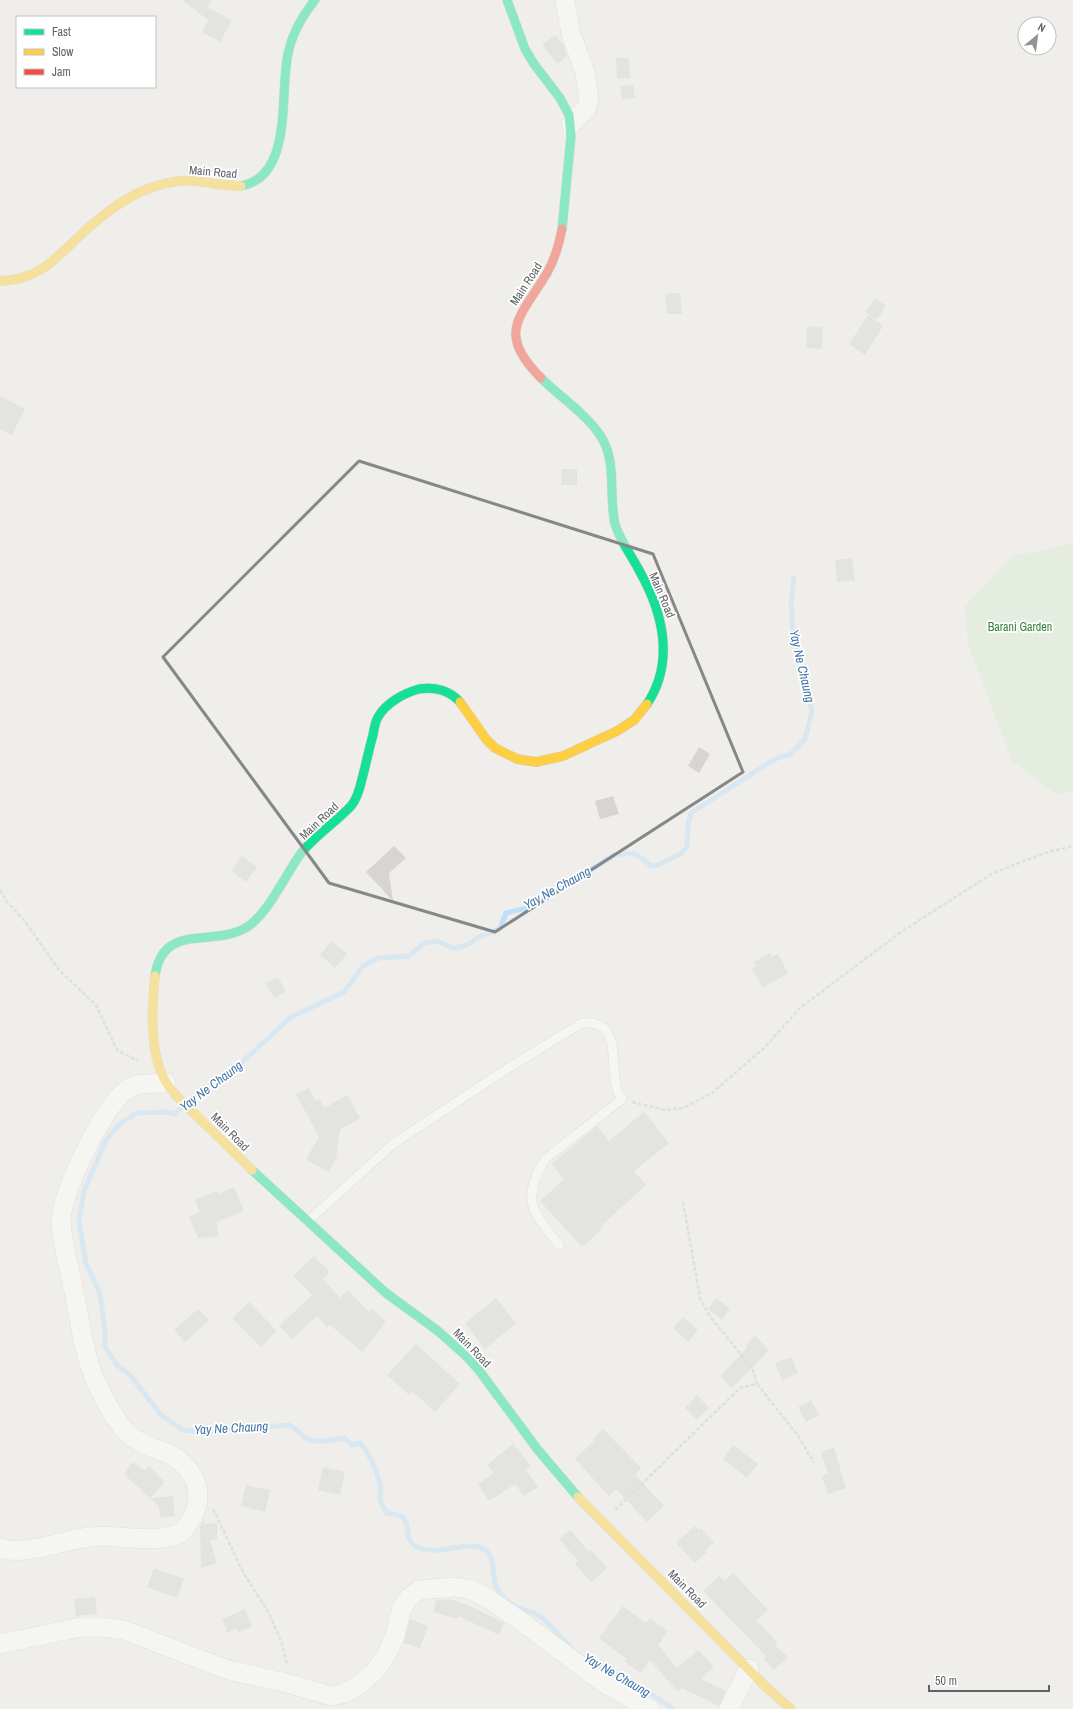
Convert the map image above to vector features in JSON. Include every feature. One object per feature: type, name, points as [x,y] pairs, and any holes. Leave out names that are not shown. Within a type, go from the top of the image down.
[{"type":"main road","name":"Main Road","points":[[0,281],[20,279],[45,268],[98,219],[128,198],[144,190],[178,181],[192,181],[226,187],[241,186],[259,179],[274,161],[281,141],[284,78],[289,46],[296,25],[315,0]]},
{"type":"main road","name":"Main Road","points":[[507,0],[524,48],[535,66],[564,102],[571,124],[559,243],[553,263],[546,276],[517,320],[515,330],[516,344],[523,359],[591,424],[601,435],[608,449],[611,464],[615,521],[623,541],[650,589],[663,625],[665,654],[654,694],[642,710],[620,730],[564,756],[536,762],[519,760],[492,746],[462,703],[451,694],[440,690],[430,689],[413,691],[392,702],[383,709],[377,718],[359,790],[352,805],[337,821],[303,851],[259,917],[250,926],[238,933],[184,940],[173,944],[160,956],[155,976],[154,1032],[157,1062],[164,1078],[188,1108],[243,1162],[386,1293],[438,1331],[466,1356],[478,1369],[538,1450],[565,1483],[602,1523],[790,1709]]},
{"type":"street","points":[[565,0],[571,34],[585,72],[589,99],[586,109],[571,124]]},
{"type":"street","points":[[0,1548],[7,1551],[30,1549],[97,1535],[151,1538],[174,1536],[182,1532],[194,1513],[198,1499],[197,1486],[192,1475],[182,1463],[170,1455],[138,1442],[127,1432],[117,1421],[102,1393],[87,1358],[64,1242],[61,1219],[66,1197],[85,1152],[101,1120],[116,1099],[126,1089],[164,1078]]},
{"type":"street","points":[[0,1644],[80,1627],[102,1627],[124,1630],[228,1670],[331,1696],[345,1693],[360,1684],[375,1671],[387,1654],[395,1636],[402,1607],[410,1597],[419,1590],[455,1587],[472,1590],[486,1598],[522,1622],[602,1682],[650,1709]]},
{"type":"street","points":[[729,1709],[749,1669]]},
{"type":"lane","points":[[307,1222],[393,1144],[502,1072],[582,1023],[592,1022],[603,1028],[609,1036],[613,1048],[615,1086],[622,1099],[545,1159],[537,1172],[533,1185],[531,1201],[536,1216],[559,1244]]},
{"type":"path","points":[[622,1099],[664,1110],[683,1108],[712,1093],[764,1048],[800,1008],[901,932],[993,873],[1045,853],[1073,846]]},
{"type":"path","points":[[0,890],[7,902],[24,920],[59,970],[96,1006],[117,1050],[164,1078]]},
{"type":"path","points":[[683,1202],[700,1298],[709,1315],[752,1368],[757,1384],[799,1437],[814,1463]]},
{"type":"path","points":[[602,1523],[740,1388],[757,1384]]},
{"type":"path","points":[[197,1486],[214,1510],[244,1574],[269,1613],[282,1644],[291,1685]]},
{"type":"highlighted area","points":[[359,461],[653,554],[743,772],[495,932],[329,883],[163,657]]},
{"type":"green space","name":"Barani Garden","points":[[1073,543],[1073,791],[1057,795],[1012,761],[968,644],[965,607],[1011,557]]},
{"type":"building","points":[[182,0],[212,0],[207,7],[232,20],[220,42],[202,32],[208,20]]},
{"type":"building","points":[[555,35],[564,46],[567,56],[557,64],[542,45]]},
{"type":"building","points":[[616,58],[629,58],[630,78],[617,79]]},
{"type":"building","points":[[633,85],[635,98],[622,99],[620,86]]},
{"type":"building","points":[[680,293],[682,314],[667,314],[665,294]]},
{"type":"building","points":[[875,298],[886,306],[877,320],[865,312]]},
{"type":"building","points":[[868,315],[883,326],[865,355],[849,344]]},
{"type":"building","points":[[807,326],[823,327],[822,349],[806,348]]},
{"type":"building","points":[[0,396],[25,409],[12,435],[0,429]]},
{"type":"building","points":[[562,469],[577,469],[577,485],[561,485]]},
{"type":"building","points":[[852,558],[855,581],[837,582],[835,560]]},
{"type":"building","points":[[699,747],[710,754],[699,773],[688,766]]},
{"type":"building","points":[[613,796],[619,814],[600,819],[595,801]]},
{"type":"building","points":[[394,846],[406,858],[389,873],[393,901],[366,872]]},
{"type":"building","points":[[242,856],[257,867],[246,882],[231,871]]},
{"type":"building","points":[[331,941],[347,954],[335,968],[320,955]]},
{"type":"building","points":[[770,953],[772,957],[778,954],[788,973],[763,988],[752,969],[756,966],[754,962]]},
{"type":"building","points":[[278,977],[286,992],[274,998],[265,983]]},
{"type":"building","points":[[309,1088],[315,1101],[319,1099],[325,1108],[347,1095],[360,1118],[340,1130],[336,1155],[338,1156],[328,1172],[306,1159],[319,1137],[296,1094]]},
{"type":"building","points":[[644,1112],[669,1143],[634,1171],[646,1185],[601,1226],[603,1228],[582,1247],[540,1201],[564,1179],[551,1164],[597,1126],[609,1141]]},
{"type":"building","points":[[234,1187],[244,1211],[217,1222],[218,1237],[198,1238],[189,1217],[200,1212],[195,1200],[217,1191],[218,1194]]},
{"type":"building","points":[[314,1256],[330,1272],[323,1279],[340,1298],[348,1290],[369,1312],[372,1309],[386,1322],[362,1352],[330,1325],[327,1327],[317,1316],[292,1339],[279,1326],[312,1295],[293,1276]]},
{"type":"building","points":[[496,1298],[516,1323],[485,1349],[465,1323]]},
{"type":"building","points":[[716,1298],[730,1309],[722,1320],[708,1309]]},
{"type":"building","points":[[249,1302],[277,1331],[261,1347],[232,1318]]},
{"type":"building","points":[[198,1309],[209,1320],[185,1342],[174,1330]]},
{"type":"building","points":[[683,1317],[698,1330],[688,1342],[673,1328]]},
{"type":"building","points":[[755,1336],[769,1350],[732,1388],[720,1376],[747,1348],[745,1346]]},
{"type":"building","points":[[416,1344],[460,1384],[435,1412],[412,1391],[409,1395],[387,1375]]},
{"type":"building","points":[[791,1357],[798,1373],[782,1380],[775,1363]]},
{"type":"building","points":[[697,1395],[709,1408],[697,1420],[685,1408]]},
{"type":"building","points":[[811,1400],[819,1415],[806,1422],[798,1407]]},
{"type":"building","points":[[603,1429],[641,1468],[635,1475],[664,1506],[647,1522],[616,1489],[609,1496],[575,1459],[594,1441],[593,1439]]},
{"type":"building","points":[[513,1444],[531,1466],[526,1470],[538,1487],[524,1496],[515,1484],[489,1501],[478,1484],[494,1473],[487,1465]]},
{"type":"building","points":[[733,1445],[758,1464],[747,1478],[723,1459]]},
{"type":"building","points":[[834,1448],[846,1488],[828,1494],[822,1476],[828,1474],[821,1452]]},
{"type":"building","points":[[133,1462],[145,1471],[149,1466],[165,1482],[150,1498],[124,1474]]},
{"type":"building","points":[[323,1467],[345,1472],[340,1495],[318,1490]]},
{"type":"building","points":[[246,1485],[270,1490],[265,1512],[241,1506]]},
{"type":"building","points":[[173,1496],[175,1516],[160,1518],[159,1506],[150,1498]]},
{"type":"building","points":[[204,1519],[205,1524],[217,1523],[217,1540],[210,1540],[217,1563],[201,1568],[200,1526]]},
{"type":"building","points":[[695,1526],[699,1530],[701,1528],[714,1543],[705,1550],[707,1552],[695,1563],[676,1543]]},
{"type":"building","points":[[570,1530],[589,1552],[591,1550],[607,1568],[591,1582],[575,1564],[578,1561],[559,1539]]},
{"type":"building","points":[[154,1568],[184,1579],[177,1598],[147,1587]]},
{"type":"building","points":[[733,1573],[768,1610],[757,1621],[777,1642],[775,1645],[788,1657],[774,1670],[763,1659],[766,1656],[703,1591],[719,1576],[725,1581]]},
{"type":"building","points":[[95,1597],[97,1614],[76,1616],[74,1599]]},
{"type":"building","points":[[449,1599],[468,1605],[504,1623],[499,1635],[458,1616],[456,1619],[433,1612],[436,1600]]},
{"type":"building","points":[[623,1606],[646,1623],[650,1618],[668,1631],[658,1645],[677,1668],[698,1650],[714,1667],[701,1679],[726,1691],[719,1706],[682,1688],[678,1692],[650,1660],[641,1673],[625,1662],[627,1659],[599,1638]]},
{"type":"building","points":[[245,1609],[252,1627],[238,1632],[237,1629],[227,1632],[222,1619]]},
{"type":"building","points":[[410,1619],[428,1626],[420,1648],[404,1643]]},
{"type":"waterway","name":"Yay Ne Chaung","points":[[188,1102],[239,1065],[291,1017],[344,992],[363,966],[378,958],[409,956],[424,943],[437,941],[453,948],[465,946],[481,936],[500,929],[506,913],[530,907],[615,855],[635,854],[651,866],[658,865],[680,854],[687,847],[688,825],[691,813],[775,759],[791,754],[805,739],[812,711],[793,631],[791,602],[794,578]]},
{"type":"waterway","name":"Yay Ne Chaung","points":[[181,1108],[175,1114],[167,1112],[136,1113],[120,1124],[106,1140],[84,1191],[79,1221],[86,1263],[100,1294],[105,1330],[105,1347],[117,1365],[130,1375],[161,1415],[183,1430],[203,1432],[289,1425],[307,1439],[323,1441],[344,1438],[352,1445],[360,1443],[370,1457],[377,1473],[381,1489],[381,1503],[387,1513],[399,1515],[404,1519],[406,1522],[409,1540],[415,1546],[433,1550],[468,1546],[476,1546],[484,1549],[488,1552],[492,1559],[496,1587],[506,1600],[515,1606],[541,1617],[571,1647]]},
{"type":"waterway","name":"Yay Ne Chaung","points":[[590,1662],[637,1684],[673,1709]]},
{"type":"traffic: fast","points":[[241,186],[258,179],[269,167],[277,150],[281,131],[286,71],[290,46],[298,25],[315,0]]},
{"type":"traffic: fast","points":[[507,0],[525,49],[534,64],[560,98],[569,115],[571,136],[562,229]]},
{"type":"traffic: fast","points":[[541,378],[587,419],[606,445],[611,467],[612,501],[615,524],[655,604],[663,638],[661,671],[656,688],[647,704]]},
{"type":"traffic: fast","points":[[155,976],[160,959],[168,948],[179,942],[192,939],[234,933],[247,927],[263,912],[302,852],[313,840],[345,812],[357,797],[376,721],[386,707],[402,696],[425,688],[442,690],[452,695],[460,702]]},
{"type":"traffic: fast","points":[[252,1170],[386,1293],[438,1331],[466,1356],[478,1369],[538,1450],[578,1497]]},
{"type":"traffic: slow","points":[[0,281],[15,280],[38,271],[58,257],[107,212],[121,202],[145,190],[180,181],[241,186]]},
{"type":"traffic: slow","points":[[460,702],[486,739],[495,748],[517,759],[536,762],[563,756],[617,731],[634,720],[647,704]]},
{"type":"traffic: slow","points":[[155,976],[153,999],[153,1037],[157,1061],[164,1079],[178,1097],[252,1170]]},
{"type":"traffic: slow","points":[[578,1497],[767,1688],[791,1709]]},
{"type":"traffic: jam","points":[[541,378],[527,362],[519,348],[516,336],[517,325],[522,313],[550,268],[560,241],[562,229]]}]
